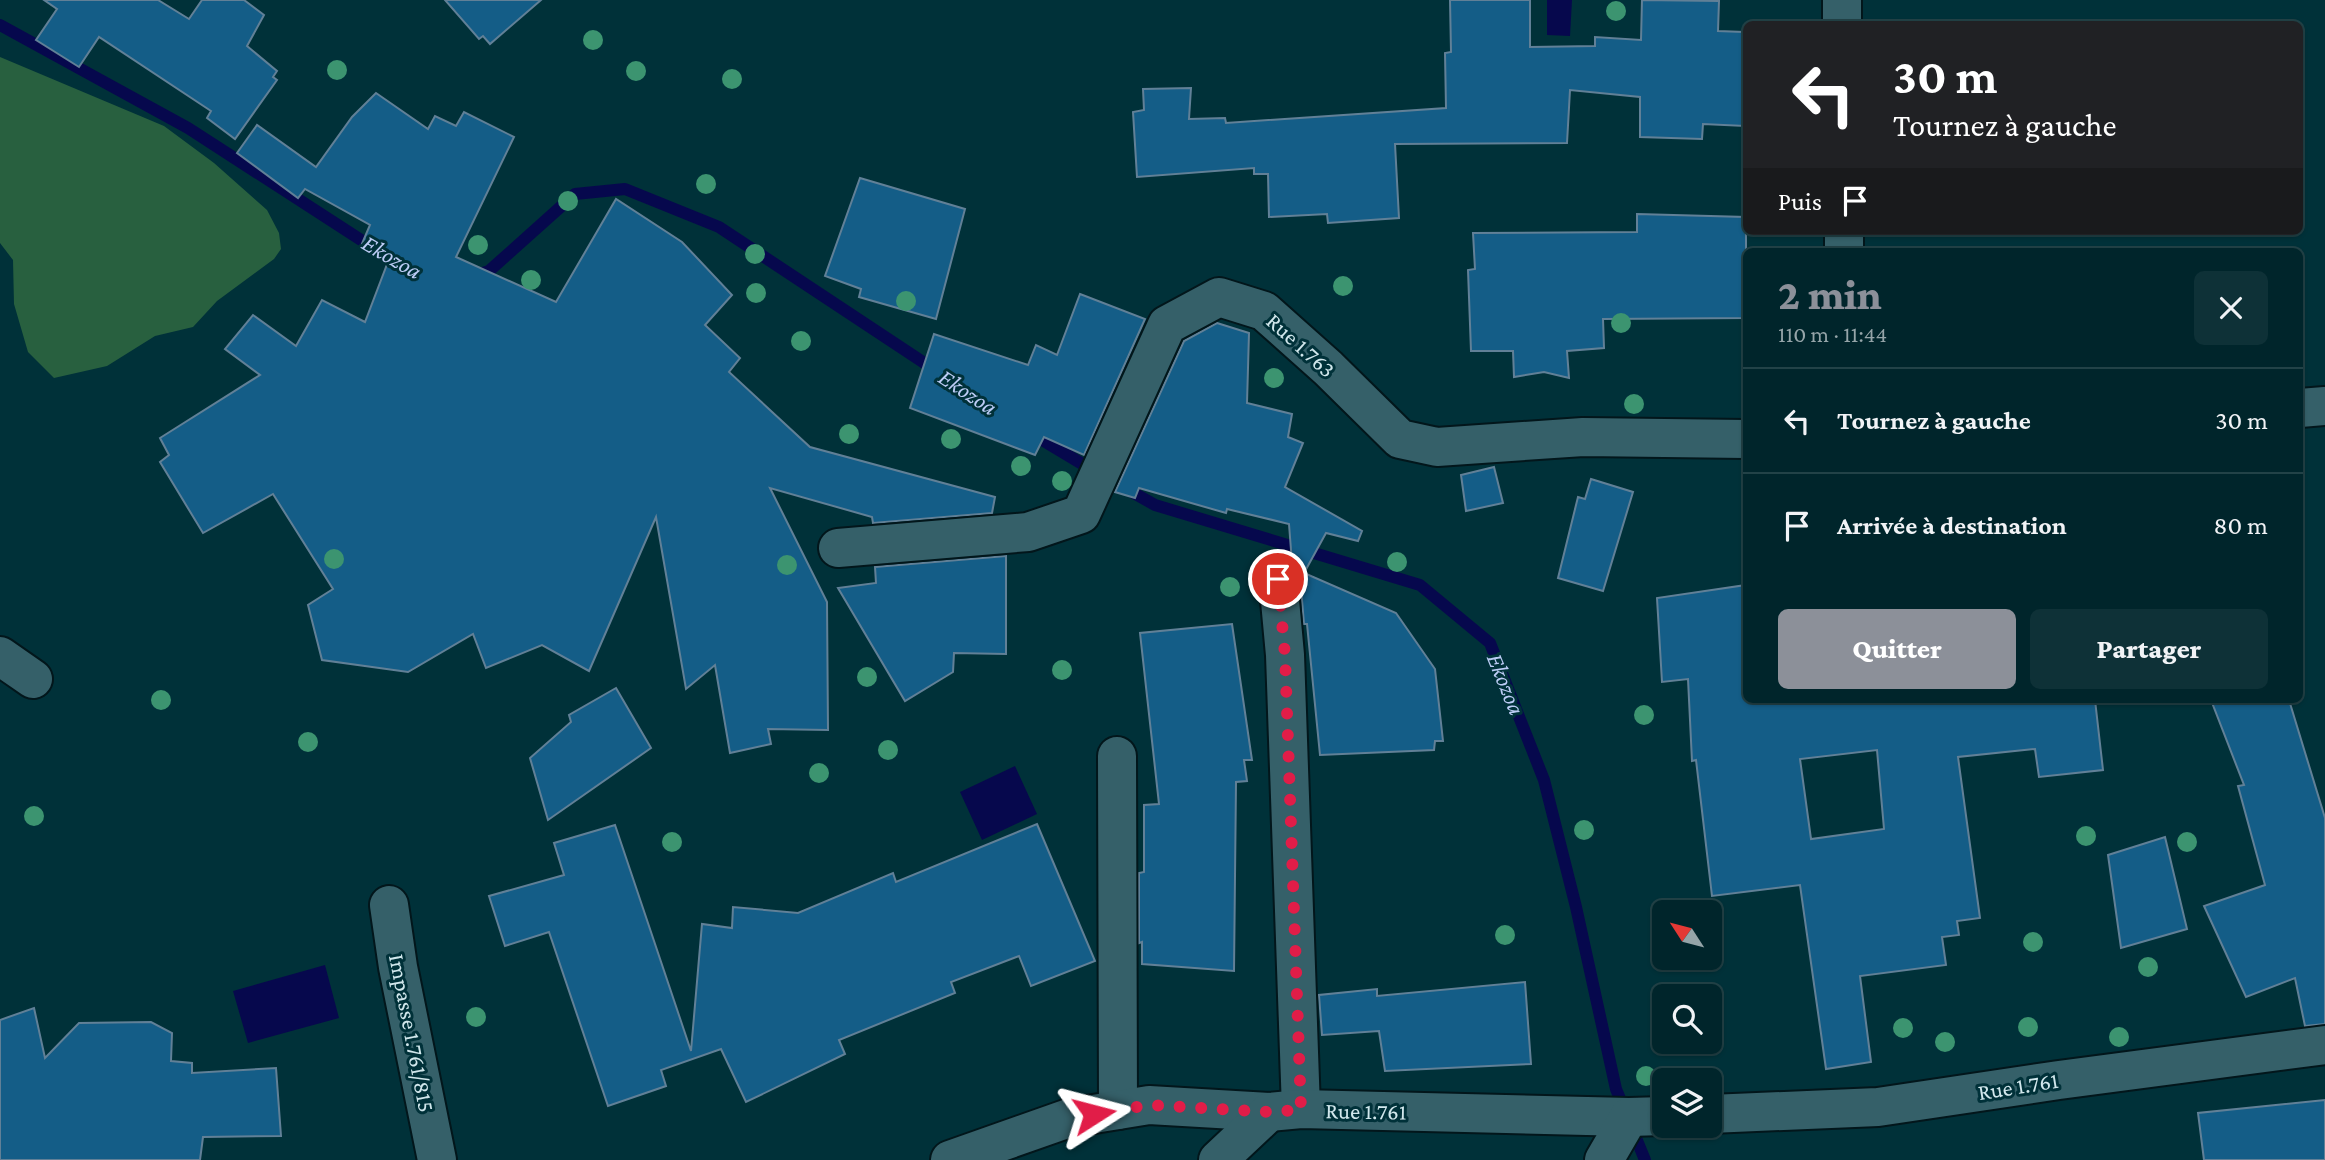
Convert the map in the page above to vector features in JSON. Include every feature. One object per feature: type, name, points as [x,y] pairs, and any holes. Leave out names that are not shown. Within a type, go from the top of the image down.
[{"type":"street","points":[[1842,0],[1842,21]]},
{"type":"street","name":"Rue 1.763","points":[[838,548],[1028,532],[1081,514],[1167,325],[1219,297],[1264,311],[1328,368],[1400,439],[1437,447],[1583,437],[1743,439]]},
{"type":"street","points":[[2303,408],[2325,406]]},
{"type":"street","points":[[1218,1160],[1285,1111],[1285,655],[1278,579]]},
{"type":"street","points":[[0,656],[33,679]]},
{"type":"street","points":[[1117,756],[1118,1110]]},
{"type":"street","name":"Impasse 1.761/815","points":[[389,905],[398,967],[437,1160]]},
{"type":"street","name":"Rue 1.761","points":[[1722,1114],[1878,1107],[2325,1045]]},
{"type":"street","name":"Rue 1.761","points":[[950,1160],[1069,1118],[1149,1105],[1285,1111],[1647,1116]]},
{"type":"street","points":[[1604,1160],[1647,1116]]},
{"type":"green space","points":[[0,57],[164,126],[214,163],[267,210],[279,233],[281,249],[274,259],[217,301],[193,327],[155,336],[107,366],[54,378],[28,352],[14,304],[13,260],[0,243]]},
{"type":"shaded area","points":[[1547,0],[1572,0],[1570,36],[1547,35]]},
{"type":"shaded area","points":[[1015,766],[1037,814],[982,840],[960,792]]},
{"type":"shaded area","points":[[325,965],[339,1018],[248,1043],[233,991]]},
{"type":"building","points":[[44,0],[158,0],[189,19],[202,0],[244,0],[264,15],[247,46],[277,71],[273,77],[277,80],[235,139],[207,118],[211,111],[99,37],[79,67],[36,40],[57,9]]},
{"type":"building","points":[[445,0],[541,0],[490,44],[483,36],[479,39]]},
{"type":"building","points":[[1450,0],[1530,0],[1530,47],[1595,46],[1595,37],[1641,40],[1642,0],[1719,1],[1718,31],[1743,32],[1743,126],[1703,124],[1702,139],[1640,137],[1640,97],[1570,90],[1567,143],[1395,144],[1399,218],[1328,223],[1327,214],[1269,217],[1268,174],[1254,174],[1254,168],[1137,177],[1133,112],[1144,110],[1143,89],[1191,88],[1189,119],[1225,118],[1226,123],[1446,108],[1445,53],[1451,52]]},
{"type":"building","points":[[376,93],[428,129],[435,116],[456,126],[464,112],[514,137],[456,257],[556,302],[616,199],[682,242],[732,295],[705,325],[740,358],[729,372],[810,447],[995,497],[992,513],[873,523],[872,517],[770,488],[827,602],[828,730],[768,729],[771,744],[730,753],[715,665],[686,689],[656,517],[589,671],[542,645],[486,668],[473,634],[408,672],[322,660],[308,605],[333,589],[273,494],[203,533],[160,462],[169,455],[160,438],[260,375],[225,349],[253,315],[296,346],[322,300],[365,322],[389,259],[361,246],[370,225],[305,189],[298,198],[237,153],[257,125],[316,167],[352,117]]},
{"type":"building","points":[[860,178],[965,209],[936,319],[859,297],[861,289],[825,276]]},
{"type":"building","points":[[1637,214],[1743,217],[1746,248],[1743,248],[1743,318],[1603,319],[1604,348],[1567,351],[1569,378],[1544,372],[1514,377],[1513,351],[1471,351],[1468,270],[1475,269],[1473,233],[1637,232]]},
{"type":"building","points":[[1080,294],[1145,319],[1084,455],[1044,437],[1035,455],[910,408],[934,334],[1028,365],[1036,345],[1057,355]]},
{"type":"building","points":[[1217,323],[1249,333],[1247,403],[1292,414],[1288,437],[1303,443],[1285,487],[1362,531],[1358,541],[1326,533],[1304,573],[1396,613],[1435,669],[1443,741],[1435,741],[1434,750],[1320,755],[1307,624],[1304,624],[1300,576],[1292,563],[1289,524],[1227,509],[1226,513],[1139,488],[1135,498],[1115,492],[1184,341]]},
{"type":"building","points":[[1494,467],[1503,503],[1466,511],[1461,475]]},
{"type":"building","points":[[1591,479],[1633,492],[1603,591],[1558,578],[1578,497],[1585,499]]},
{"type":"building","points":[[1006,556],[1006,654],[954,653],[953,672],[905,701],[838,588],[876,583],[875,567]]},
{"type":"building","points":[[1743,585],[1743,703],[2095,703],[2103,770],[2039,777],[2035,749],[1958,757],[1980,918],[1957,921],[1959,935],[1942,937],[1946,965],[1860,976],[1871,1062],[1826,1069],[1800,885],[1712,896],[1696,760],[1692,761],[1688,679],[1662,682],[1657,598]],"holes":[[[1877,750],[1884,829],[1811,839],[1800,759]]]},
{"type":"building","points":[[1232,624],[1252,760],[1244,760],[1247,781],[1236,782],[1234,971],[1142,964],[1142,942],[1139,943],[1139,873],[1144,872],[1144,805],[1159,804],[1140,633]]},
{"type":"building","points":[[616,688],[651,748],[548,820],[530,758],[571,722],[569,715]]},
{"type":"building","points":[[2212,703],[2290,703],[2325,818],[2325,1024],[2305,1026],[2295,978],[2246,997],[2204,906],[2265,885],[2238,786],[2244,785]]},
{"type":"building","points":[[1037,824],[1095,961],[1031,986],[1019,956],[951,982],[955,993],[839,1040],[845,1054],[746,1102],[721,1049],[661,1070],[666,1086],[608,1106],[549,932],[505,946],[489,896],[564,875],[554,843],[615,825],[691,1051],[702,924],[732,928],[733,907],[798,913],[893,873],[896,882]]},
{"type":"building","points":[[2165,837],[2187,929],[2121,948],[2108,855]]},
{"type":"building","points":[[1525,982],[1531,1064],[1385,1071],[1379,1031],[1322,1035],[1319,995],[1377,989],[1377,996]]},
{"type":"building","points":[[34,1008],[45,1058],[79,1023],[151,1022],[172,1033],[171,1061],[192,1063],[192,1073],[276,1068],[281,1136],[203,1137],[200,1160],[0,1160],[0,1020]]},
{"type":"building","points":[[2325,1100],[2325,1160],[2204,1160],[2198,1113]]},
{"type":"waterway","name":"Ekozoa","points":[[0,25],[188,128],[375,249]]},
{"type":"waterway","name":"Ekozoa","points":[[474,276],[489,271],[575,194],[625,189],[719,227],[938,372]]},
{"type":"waterway","name":"Ekozoa","points":[[1029,432],[1094,471]]},
{"type":"waterway","name":"Ekozoa","points":[[1123,487],[1155,505],[1420,585],[1490,643],[1544,780],[1576,907],[1616,1089],[1645,1160]]},
{"type":"route","points":[[1094,1114],[1149,1105],[1269,1112],[1301,1110],[1285,655],[1278,579]]}]
